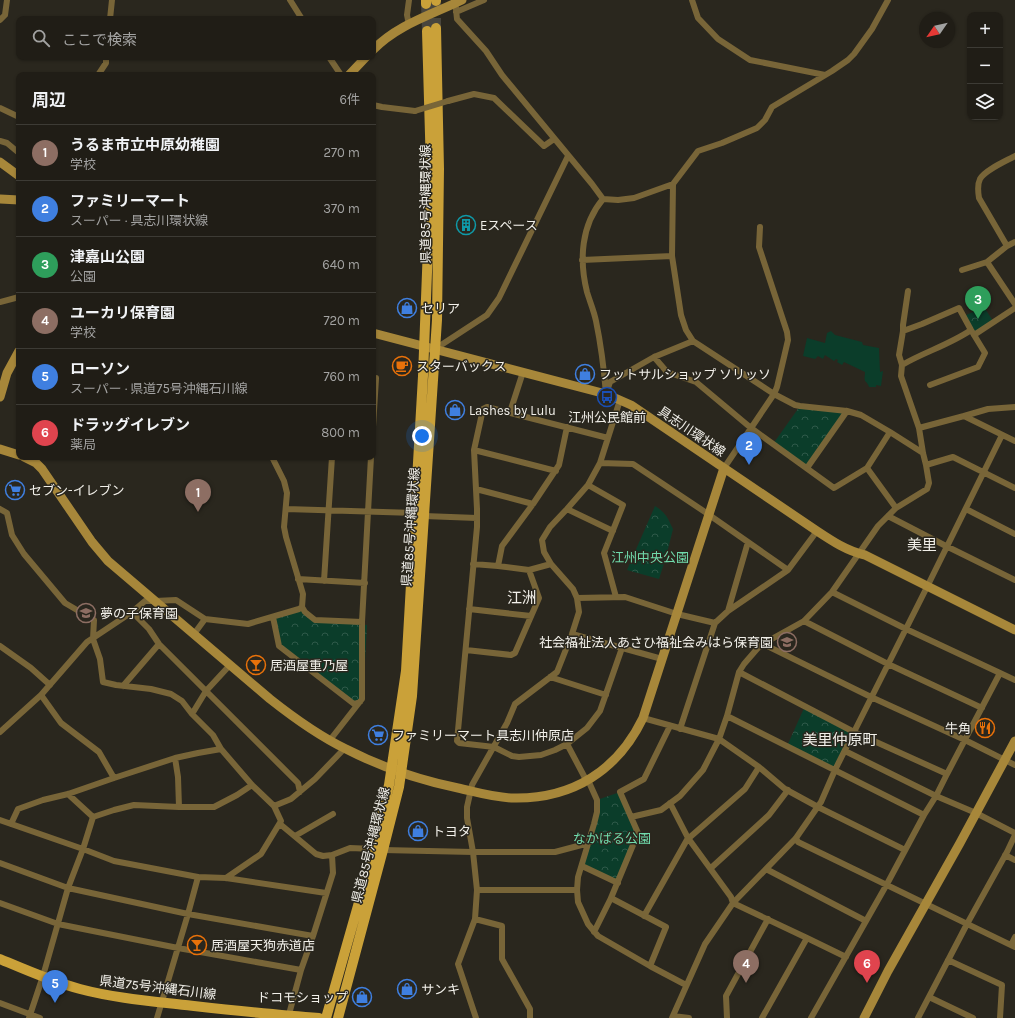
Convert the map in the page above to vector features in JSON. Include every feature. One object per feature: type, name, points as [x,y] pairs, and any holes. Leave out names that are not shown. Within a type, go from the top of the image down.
[{"type":"main road","name":"県道85号沖縄環状線","points":[[338,1018],[378,850],[389,785],[396,771],[406,670],[435,350],[439,169],[431,29],[431,169],[424,346],[420,514]]},
{"type":"main road","name":"県道85号沖縄環状線","points":[[326,1018],[378,850]]},
{"type":"main road","name":"県道75号沖縄石川線","points":[[0,959],[60,983],[119,998],[288,1017],[319,1018]]},
{"type":"street","points":[[0,20],[5,15],[7,0]]},
{"type":"street","points":[[110,16],[112,0]]},
{"type":"street","points":[[290,0],[300,16]]},
{"type":"street","points":[[408,25],[407,15],[409,0]]},
{"type":"street","points":[[376,47],[380,42],[408,25],[457,4],[484,0]]},
{"type":"street","points":[[692,0],[698,18],[718,39],[750,60],[825,75]]},
{"type":"street","points":[[457,4],[457,19],[486,51],[502,75],[603,199],[618,200],[634,198],[673,184],[698,151],[722,143],[757,128],[765,120],[772,107],[848,60],[872,29],[888,0]]},
{"type":"street","points":[[100,72],[106,63],[106,60]]},
{"type":"street","points":[[331,60],[339,72]]},
{"type":"street","points":[[352,72],[363,60]]},
{"type":"street","points":[[376,105],[415,111],[474,94],[494,98],[544,146],[554,139]]},
{"type":"street","points":[[0,108],[16,116]]},
{"type":"street","points":[[0,141],[8,143],[16,151]]},
{"type":"street","points":[[435,350],[487,315],[499,298],[568,156]]},
{"type":"street","points":[[1007,246],[979,198],[978,190],[980,180],[985,173],[1015,156]]},
{"type":"street","points":[[0,162],[16,174]]},
{"type":"street","points":[[673,184],[672,256],[681,316],[686,330],[693,341],[774,394],[795,405],[847,411],[861,415],[890,432],[922,454]]},
{"type":"street","points":[[0,199],[16,200]]},
{"type":"street","points":[[603,199],[596,207],[588,225],[584,238],[582,260],[587,290],[596,320],[604,364],[606,394]]},
{"type":"street","points":[[30,460],[42,469],[100,552],[120,572],[270,699],[309,728],[344,749],[362,757],[396,771],[436,784],[500,797],[513,798],[540,797],[564,791],[588,780],[611,763],[632,738],[643,718],[724,468],[777,388],[788,340],[787,332],[759,247],[760,227]]},
{"type":"street","points":[[962,270],[987,262],[1007,246],[1015,242]]},
{"type":"street","points":[[582,260],[672,256]]},
{"type":"street","points":[[987,262],[1015,304]]},
{"type":"street","points":[[631,817],[661,810],[680,796],[703,770],[719,739],[739,672],[757,649],[763,644],[804,621],[832,592],[878,526],[896,508],[927,489],[929,483],[926,465],[922,454],[919,428],[901,376],[902,365],[899,355],[903,331],[902,325],[908,291]]},
{"type":"street","points":[[0,302],[16,298]]},
{"type":"street","points":[[903,331],[959,308],[985,353],[978,367],[930,385]]},
{"type":"street","points":[[902,365],[972,332],[1015,308]]},
{"type":"street","name":"具志川環状線","points":[[376,334],[606,394],[631,405],[836,543],[858,554],[865,555],[1015,630]]},
{"type":"street","points":[[606,394],[610,382],[654,357],[693,341]]},
{"type":"street","points":[[0,397],[7,373],[16,356]]},
{"type":"street","points":[[654,357],[667,372],[696,382],[751,428],[834,488],[867,468],[890,432]]},
{"type":"street","points":[[510,412],[522,372]]},
{"type":"street","points":[[476,1018],[458,964],[475,919],[477,890],[473,852],[467,818],[467,807],[470,791],[508,723],[515,704],[557,672],[572,634],[579,612],[577,598],[573,589],[551,564],[544,552],[542,540],[550,526],[568,509],[588,485],[600,463],[620,400]]},
{"type":"street","points":[[608,438],[510,412],[487,407],[484,409],[474,450],[477,518],[457,741],[459,743],[494,747],[512,756],[519,757],[541,755],[567,744],[587,728],[600,711],[622,648]]},
{"type":"street","points":[[919,428],[988,409],[1015,407]]},
{"type":"street","points":[[807,468],[847,411]]},
{"type":"street","points":[[964,416],[1015,441]]},
{"type":"street","points":[[498,566],[502,546],[559,465],[567,427]]},
{"type":"street","points":[[689,1018],[672,1017],[705,944],[733,903],[796,838],[821,802],[835,770],[1002,435]]},
{"type":"street","points":[[0,449],[16,454]]},
{"type":"street","points":[[474,450],[556,471]]},
{"type":"street","points":[[926,465],[953,457],[1015,488]]},
{"type":"street","points":[[274,460],[284,481],[287,494],[284,527],[303,594],[302,607],[305,612],[315,620],[362,622]]},
{"type":"street","points":[[324,581],[332,460]]},
{"type":"street","points":[[330,740],[362,699],[362,622],[371,460]]},
{"type":"street","points":[[600,463],[633,464],[710,515],[788,570]]},
{"type":"street","points":[[867,468],[896,508]]},
{"type":"street","points":[[588,485],[623,505],[604,553],[616,597]]},
{"type":"street","points":[[476,489],[533,504]]},
{"type":"street","points":[[0,509],[6,513],[12,535],[24,554],[65,603],[94,620],[93,639],[100,659],[103,682],[151,689],[171,694],[182,701],[192,714],[213,735],[221,749],[252,785],[274,806],[281,821],[261,854],[226,878]]},
{"type":"street","points":[[286,509],[420,514],[477,518]]},
{"type":"street","points":[[568,509],[613,531]]},
{"type":"street","points":[[966,509],[1015,534]]},
{"type":"street","points":[[888,516],[1015,580]]},
{"type":"street","points":[[680,729],[715,624],[728,610],[788,570],[817,531]]},
{"type":"street","points":[[728,610],[748,542]]},
{"type":"street","points":[[473,564],[529,570],[551,564]]},
{"type":"street","points":[[466,650],[511,655],[515,653],[539,598],[529,570]]},
{"type":"street","points":[[298,579],[365,583]]},
{"type":"street","points":[[832,592],[906,629],[1015,680]]},
{"type":"street","points":[[577,598],[625,597],[677,614],[715,624]]},
{"type":"street","points":[[0,732],[42,695],[87,642],[132,612],[145,601],[176,600],[205,619],[248,624],[302,607]]},
{"type":"street","points":[[469,609],[531,616]]},
{"type":"street","points":[[132,612],[149,629],[159,644],[298,783],[300,792]]},
{"type":"street","points":[[273,617],[279,646],[354,704],[360,702]]},
{"type":"street","points":[[194,634],[205,619]]},
{"type":"street","points":[[804,621],[888,664],[982,708]]},
{"type":"street","points":[[572,634],[662,659]]},
{"type":"street","points":[[123,686],[159,644]]},
{"type":"street","points":[[763,644],[1015,765]]},
{"type":"street","points":[[0,646],[31,668],[50,685]]},
{"type":"street","points":[[192,714],[206,691],[230,665]]},
{"type":"street","points":[[739,672],[854,732],[947,774]]},
{"type":"street","points":[[811,1018],[936,796],[1000,673]]},
{"type":"street","points":[[550,677],[606,695]]},
{"type":"street","points":[[42,695],[60,723],[99,752],[114,778]]},
{"type":"street","points":[[727,716],[924,815]]},
{"type":"street","points":[[643,718],[719,739],[759,767],[788,790],[905,850]]},
{"type":"street","points":[[594,932],[618,883],[638,833],[620,792],[644,779],[670,726]]},
{"type":"street","points":[[864,1018],[1015,741]]},
{"type":"street","points":[[567,744],[584,776],[588,780],[597,800],[597,812],[578,877],[578,902],[583,913],[598,936],[686,985]]},
{"type":"street","points":[[11,824],[18,809],[43,800],[68,794],[176,758],[221,749]]},
{"type":"street","points":[[274,806],[291,799],[300,792],[344,749]]},
{"type":"street","points":[[845,751],[936,796],[976,813],[1015,834],[918,1018]]},
{"type":"street","points":[[176,758],[179,807]]},
{"type":"street","points":[[644,916],[688,838],[745,789],[759,767]]},
{"type":"street","points":[[93,817],[134,805],[179,807],[214,806],[237,795],[252,785]]},
{"type":"street","points":[[711,868],[769,815],[788,790]]},
{"type":"street","points":[[68,794],[93,817]]},
{"type":"street","points":[[670,803],[688,838],[711,868],[731,897],[733,903],[846,957]]},
{"type":"street","points":[[295,836],[333,814]]},
{"type":"street","points":[[29,1016],[43,976],[68,888],[93,817]]},
{"type":"street","points":[[0,820],[83,848],[114,861],[198,877],[226,878],[326,893]]},
{"type":"street","points":[[280,824],[316,854],[323,856],[332,855],[350,848],[473,852],[554,852],[589,843]]},
{"type":"street","points":[[796,838],[798,842],[1013,946],[1015,937]]},
{"type":"street","points":[[288,1017],[300,970],[313,936],[333,872],[332,855]]},
{"type":"street","points":[[1005,855],[1015,860]]},
{"type":"street","points":[[0,863],[68,888],[188,914],[313,936]]},
{"type":"street","points":[[582,866],[618,883]]},
{"type":"street","points":[[766,869],[866,921]]},
{"type":"street","points":[[157,1018],[198,877]]},
{"type":"street","points":[[477,890],[577,890]]},
{"type":"street","points":[[611,898],[666,928],[650,966]]},
{"type":"street","points":[[0,903],[58,924],[300,970]]},
{"type":"street","points":[[475,919],[502,926],[502,959],[530,1009],[530,1018]]},
{"type":"street","points":[[727,1018],[726,996],[768,919]]},
{"type":"street","points":[[762,1018],[807,938]]},
{"type":"street","points":[[948,960],[1002,985],[1000,1018]]},
{"type":"street","points":[[928,997],[973,1018]]},
{"type":"street","points":[[0,1003],[29,1016],[40,1018]]},
{"type":"green space","points":[[984,307],[993,321],[973,335],[964,316]]},
{"type":"green space","points":[[831,331],[835,335],[862,342],[863,345],[879,348],[880,372],[883,371],[881,386],[876,385],[876,387],[869,387],[865,381],[865,372],[844,362],[842,365],[837,362],[838,360],[836,359],[834,361],[825,355],[823,359],[818,356],[815,359],[803,356],[807,338],[825,343],[827,333]]},
{"type":"green space","points":[[800,406],[847,411],[807,468],[773,444]]},
{"type":"green space","name":"江州中央公園","points":[[655,506],[666,516],[673,529],[659,579],[627,570]]},
{"type":"green space","points":[[302,607],[316,619],[367,625],[363,699],[354,704],[278,644],[273,617]]},
{"type":"green space","points":[[805,706],[854,732],[835,770],[787,746]]},
{"type":"green space","name":"なかばる公園","points":[[620,792],[638,833],[618,883],[582,866],[597,800]]},
{"type":"tunnel","points":[[436,3],[436,28]]},
{"type":"tunnel","points":[[426,4],[427,31]]},
{"type":"place","name":"Eスペース","points":[[466,225]]},
{"type":"place","name":"セリア","points":[[407,308]]},
{"type":"place","name":"津嘉山公園","points":[[978,319]]},
{"type":"place","name":"スターバックス","points":[[402,366]]},
{"type":"place","name":"フットサルショップ ソリッソ","points":[[585,374]]},
{"type":"place","name":"江州公民館前","points":[[607,397]]},
{"type":"place","name":"Lashes by Lulu","points":[[455,410]]},
{"type":"place","name":"ファミリーマート","points":[[749,465]]},
{"type":"place","name":"セブン-イレブン","points":[[15,490]]},
{"type":"place","name":"うるま市立中原幼稚園","points":[[198,512]]},
{"type":"place","name":"夢の子保育園","points":[[86,613]]},
{"type":"place","name":"社会福祉法人あさひ福祉会みはら保育園","points":[[787,642]]},
{"type":"place","name":"居酒屋重乃屋","points":[[256,665]]},
{"type":"place","name":"牛角","points":[[985,728]]},
{"type":"place","name":"ファミリーマート具志川仲原店","points":[[378,735]]},
{"type":"place","name":"トヨタ","points":[[418,831]]},
{"type":"place","name":"居酒屋天狗赤道店","points":[[197,945]]},
{"type":"place","name":"ユーカリ保育園","points":[[746,983]]},
{"type":"place","name":"ドラッグイレブン","points":[[867,983]]},
{"type":"place","name":"サンキ","points":[[407,989]]},
{"type":"place","name":"ドコモショップ","points":[[362,997]]},
{"type":"place","name":"ローソン","points":[[55,1003]]},
{"type":"district","name":"美里","points":[[922,545]]},
{"type":"district","name":"江洲","points":[[522,598]]},
{"type":"district","name":"美里仲原町","points":[[840,740]]}]
